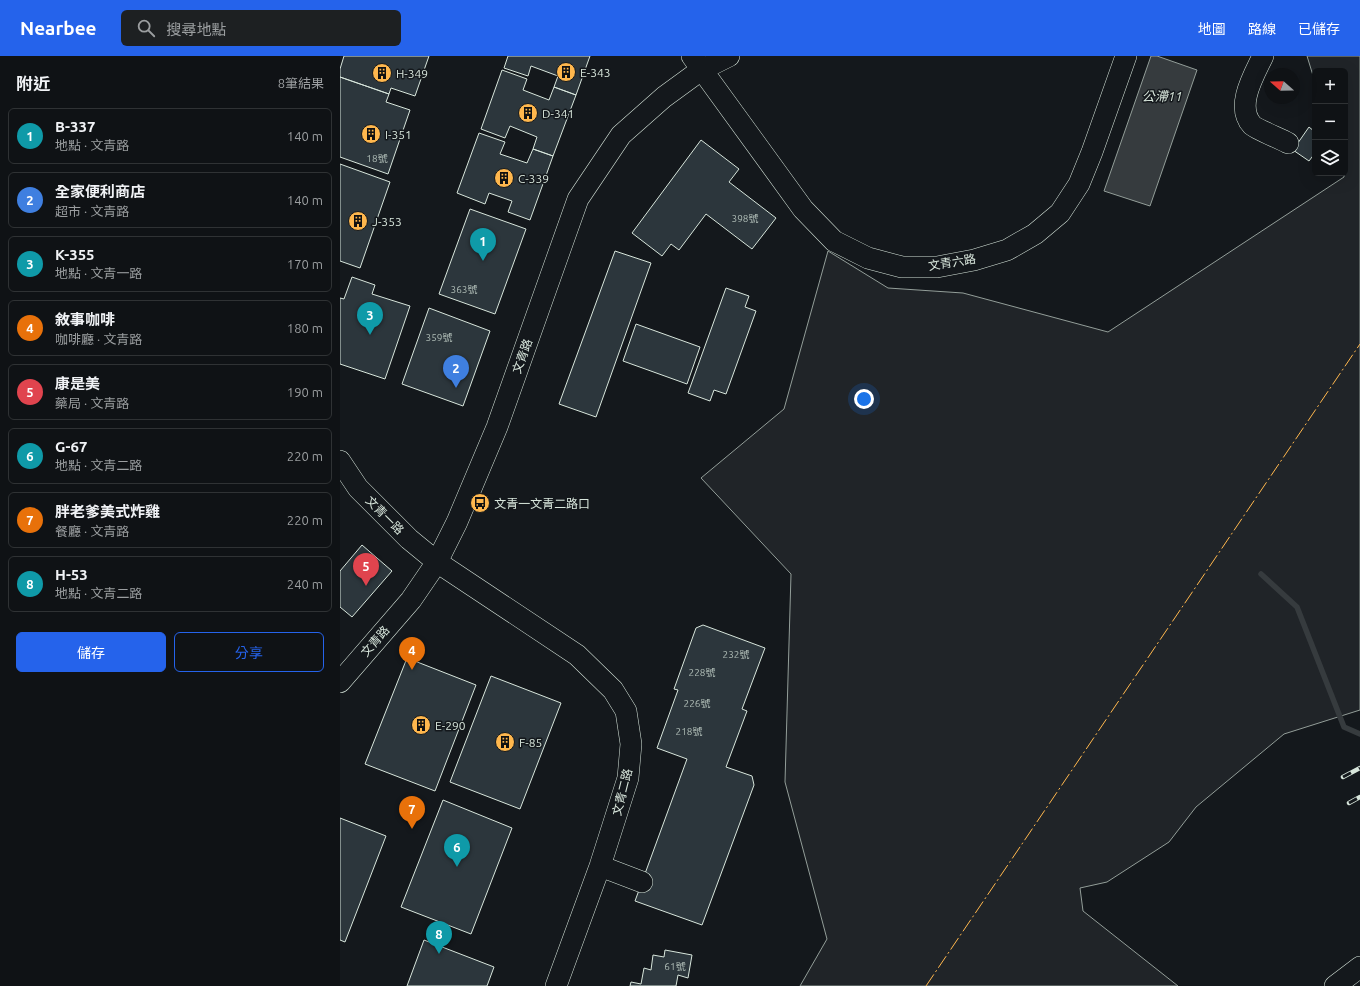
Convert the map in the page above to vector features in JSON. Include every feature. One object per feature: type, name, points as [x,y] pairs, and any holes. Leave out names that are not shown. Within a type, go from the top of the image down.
[{"type":"street","name":"文青路","points":[[340,682],[411,600],[437,562],[457,522],[497,427],[578,198],[621,135],[664,97],[696,63],[729,56]]},
{"type":"street","name":"文青六路","points":[[696,63],[804,208],[834,240],[868,258],[902,267],[937,267],[974,260],[1007,250],[1035,234],[1060,213],[1082,178],[1126,56]]},
{"type":"street","points":[[1263,56],[1252,79],[1244,107],[1252,125],[1288,143]]},
{"type":"street","name":"文青一路","points":[[340,461],[358,488],[409,539],[437,562]]},
{"type":"street","name":"文青二路","points":[[437,562],[577,655],[613,690],[626,711],[631,744],[628,778],[600,866],[556,986]]},
{"type":"street","points":[[600,866],[642,882]]},
{"type":"street","points":[[1335,986],[1360,967]]},
{"type":"shaded area","points":[[1307,56],[1360,56],[1360,710],[1284,734],[1196,807],[1169,842],[1107,882],[1080,888],[1083,911],[1178,986],[800,986],[827,939],[785,782],[791,574],[701,478],[784,409],[828,251],[888,288],[963,293],[1108,332],[1344,176],[1348,176],[1348,68],[1312,68],[1312,72]]},
{"type":"water","name":"公滯11","points":[[1151,56],[1157,56],[1197,70],[1150,206],[1104,191]]},
{"type":"building","name":"H-349","points":[[344,56],[429,56],[415,96],[391,88],[389,94],[340,77],[340,69]]},
{"type":"building","name":"E-343","points":[[508,56],[590,56],[576,95],[554,87],[558,76],[531,66],[528,76],[504,68]]},
{"type":"building","name":"D-341","points":[[502,70],[527,79],[523,90],[549,100],[554,87],[576,95],[553,156],[533,149],[537,137],[510,126],[505,138],[481,129]]},
{"type":"building","name":"I-351","points":[[340,77],[389,94],[386,102],[410,110],[388,174],[340,157]]},
{"type":"building","points":[[1309,127],[1312,130],[1312,157],[1309,161],[1293,150]]},
{"type":"building","name":"C-339","points":[[479,133],[505,142],[500,154],[527,163],[533,149],[553,156],[530,220],[508,212],[512,201],[489,193],[485,204],[457,193]]},
{"type":"building","points":[[701,140],[739,169],[729,182],[776,218],[752,249],[706,214],[679,250],[671,244],[662,256],[632,233]]},
{"type":"building","name":"J-353","points":[[340,164],[390,182],[360,268],[340,261]]},
{"type":"building","points":[[470,209],[526,229],[495,314],[439,294]]},
{"type":"building","points":[[615,251],[651,263],[596,417],[559,404]]},
{"type":"building","points":[[352,277],[375,285],[372,294],[410,306],[385,379],[340,364],[340,298],[344,299]]},
{"type":"building","points":[[726,288],[749,296],[745,307],[756,311],[726,394],[714,390],[710,401],[688,393]]},
{"type":"building","points":[[429,308],[490,331],[463,406],[402,384]]},
{"type":"building","points":[[636,324],[700,347],[687,384],[623,361]]},
{"type":"building","points":[[362,545],[392,571],[352,617],[340,607],[340,571]]},
{"type":"building","points":[[703,625],[765,648],[742,709],[747,711],[726,767],[752,776],[754,785],[702,925],[635,901],[687,759],[657,748],[678,690],[674,689],[696,628]]},
{"type":"building","name":"E-290","points":[[407,658],[476,685],[435,791],[365,764]]},
{"type":"building","name":"F-85","points":[[491,676],[561,703],[520,809],[450,782]]},
{"type":"building","points":[[443,800],[512,828],[471,934],[401,907]]},
{"type":"building","points":[[340,818],[386,836],[345,942],[340,940]]},
{"type":"building","points":[[424,940],[494,967],[487,986],[407,986]]},
{"type":"building","points":[[665,950],[692,955],[688,978],[678,975],[676,986],[630,986],[631,982],[641,984],[644,968],[651,970],[653,955],[664,957]]},
{"type":"waterway","points":[[1261,574],[1297,607],[1344,727],[1360,734]]},
{"type":"railway","points":[[1343,777],[1360,768]]},
{"type":"railway","points":[[1349,803],[1360,797]]},
{"type":"power","points":[[926,986],[1360,344]]},
{"type":"place","name":"E-343","points":[[566,72]]},
{"type":"place","name":"H-349","points":[[382,73]]},
{"type":"place","name":"D-341","points":[[528,113]]},
{"type":"place","name":"I-351","points":[[371,134]]},
{"type":"place","name":"C-339","points":[[504,178]]},
{"type":"place","name":"J-353","points":[[358,221]]},
{"type":"place","name":"B-337","points":[[483,261]]},
{"type":"place","name":"K-355","points":[[370,335]]},
{"type":"place","name":"全家便利商店","points":[[456,388]]},
{"type":"place","name":"文青一文青二路口","points":[[480,503]]},
{"type":"place","name":"康是美","points":[[366,586]]},
{"type":"place","name":"敘事咖啡","points":[[412,670]]},
{"type":"place","name":"E-290","points":[[421,725]]},
{"type":"place","name":"F-85","points":[[505,742]]},
{"type":"place","name":"胖老爹美式炸雞","points":[[412,829]]},
{"type":"place","name":"G-67","points":[[457,867]]},
{"type":"place","name":"H-53","points":[[439,954]]}]
